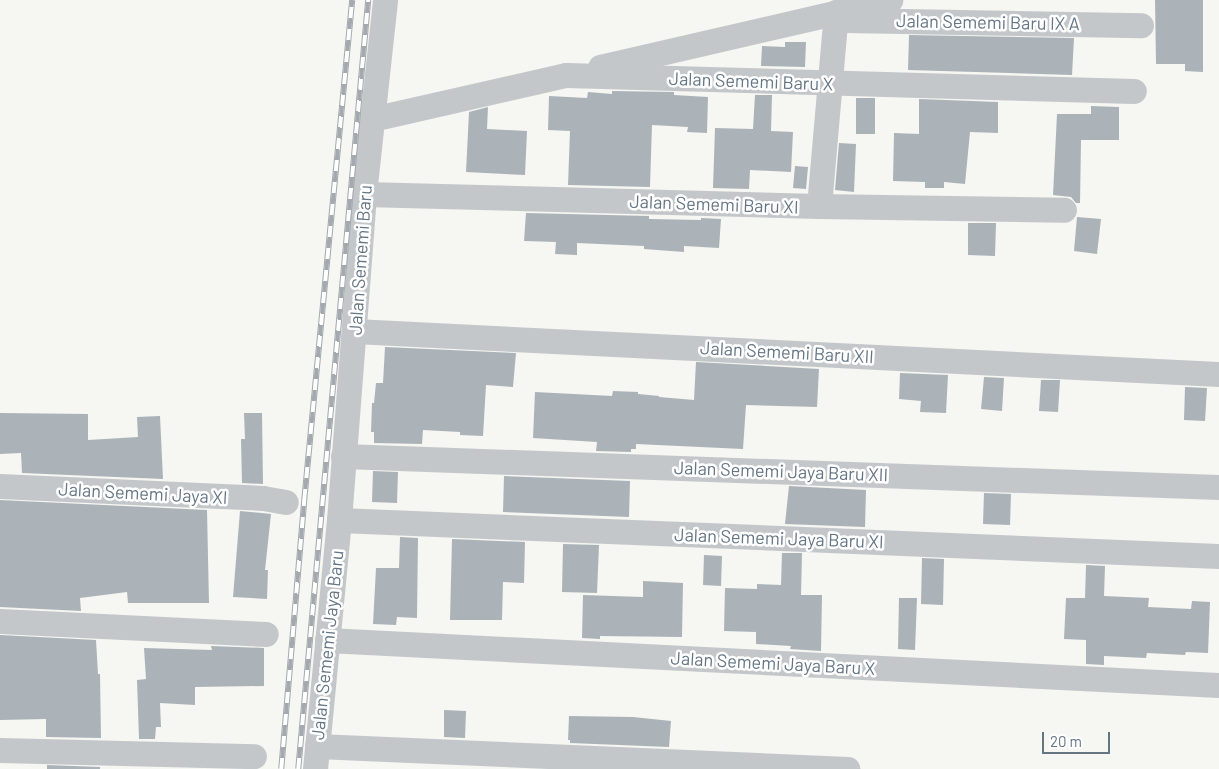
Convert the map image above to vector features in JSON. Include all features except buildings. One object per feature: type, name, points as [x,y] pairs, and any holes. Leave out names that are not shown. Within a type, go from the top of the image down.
[{"type":"street","name":"Jalan Sememi Baru","points":[[339,520],[364,194],[385,0]]},
{"type":"street","points":[[566,75],[835,16],[890,0]]},
{"type":"street","points":[[819,206],[835,16]]},
{"type":"street","name":"Jalan Sememi Baru IX A","points":[[835,16],[1141,25]]},
{"type":"street","name":"Jalan Sememi Baru X","points":[[372,119],[566,75],[1134,91]]},
{"type":"street","name":"Jalan Sememi Baru XI","points":[[364,194],[819,206],[1064,210]]},
{"type":"street","name":"Jalan Sememi Baru XII","points":[[354,331],[1219,374]]},
{"type":"street","name":"Jalan Sememi Jaya Baru XII","points":[[343,456],[1219,486]]},
{"type":"street","name":"Jalan Sememi Jaya XI","points":[[0,486],[263,498],[286,502]]},
{"type":"street","name":"Jalan Sememi Jaya Baru XI","points":[[339,520],[1219,556]]},
{"type":"street","name":"Jalan Sememi Jaya Baru","points":[[316,758],[339,520]]},
{"type":"street","points":[[0,621],[266,634]]},
{"type":"street","name":"Jalan Sememi Jaya Baru X","points":[[327,640],[1219,685]]},
{"type":"street","points":[[0,750],[254,756]]},
{"type":"street","points":[[316,758],[848,769]]},
{"type":"railway","points":[[281,769],[304,500],[352,0]]},
{"type":"railway","points":[[298,769],[368,0]]}]
